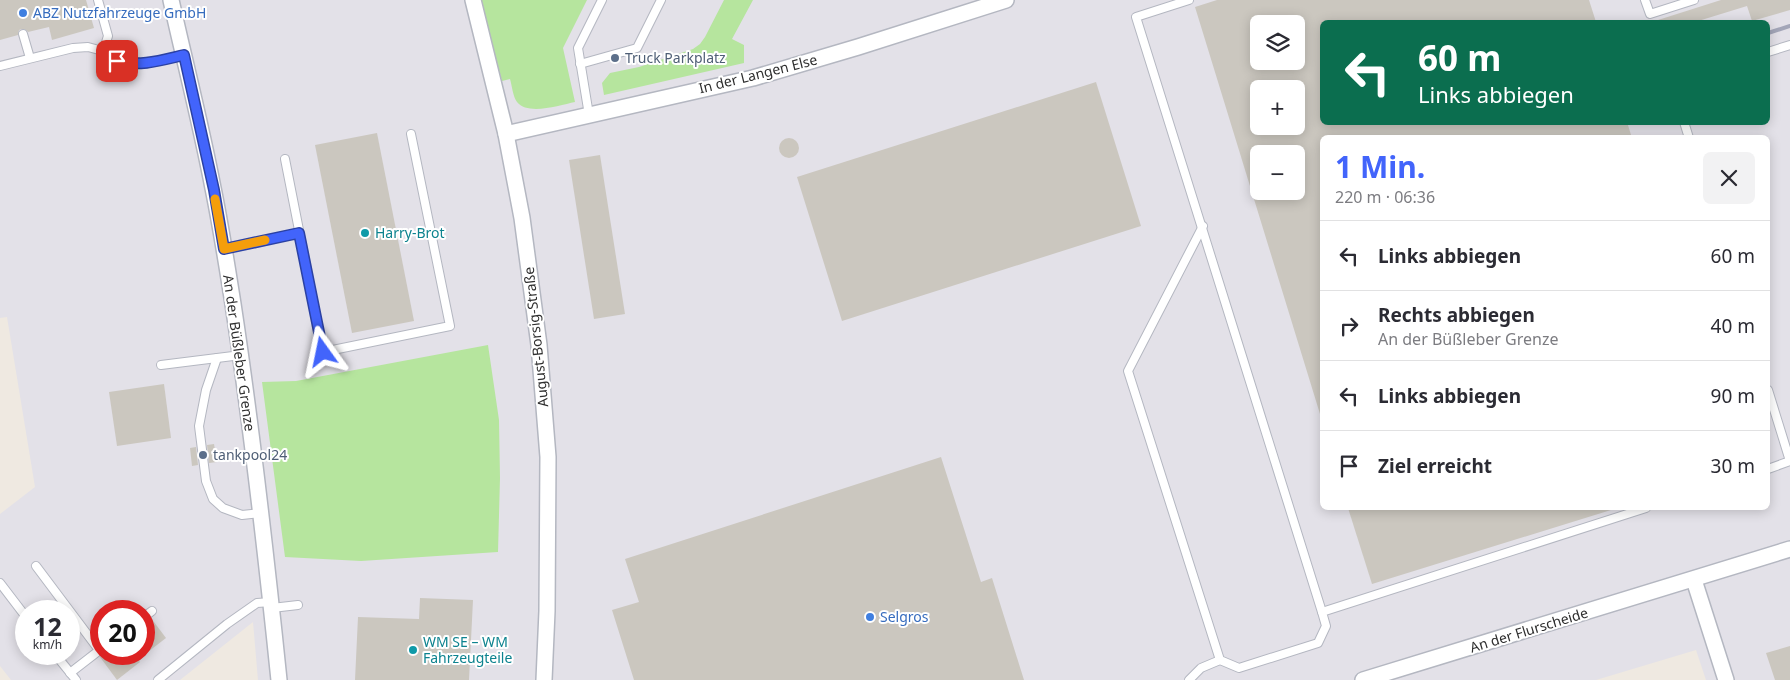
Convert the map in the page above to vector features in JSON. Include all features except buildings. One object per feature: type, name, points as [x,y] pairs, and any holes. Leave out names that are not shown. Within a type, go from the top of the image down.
[{"type":"street","name":"An der Büßleber Grenze","points":[[171,0],[214,190],[241,355],[262,513],[278,680]]},
{"type":"street","name":"August-Borsig-Straße","points":[[473,0],[506,134],[522,218],[537,326],[548,457],[547,611],[544,680]]},
{"type":"street","name":"In der Langen Else","points":[[506,134],[753,78],[858,47],[999,1]]},
{"type":"street","name":"An der Flurscheide","points":[[1372,679],[1790,550]]},
{"type":"street","points":[[1694,580],[1726,680]]},
{"type":"lane","points":[[98,0],[108,36],[103,52]]},
{"type":"lane","points":[[589,115],[578,48],[602,0]]},
{"type":"lane","points":[[580,64],[637,48],[661,0]]},
{"type":"lane","points":[[1188,680],[1201,668],[1220,660],[1239,668],[1318,643],[1326,626],[1203,226],[1136,17],[1189,0]]},
{"type":"lane","points":[[1645,0],[1650,14],[1694,0]]},
{"type":"lane","points":[[23,34],[30,58]]},
{"type":"lane","points":[[1770,51],[1790,45]]},
{"type":"lane","points":[[0,66],[73,48],[88,47],[103,52],[117,61],[129,64],[144,64],[184,55]]},
{"type":"lane","points":[[285,159],[323,352],[450,326],[411,134]]},
{"type":"lane","points":[[1203,226],[1128,371],[1220,660]]},
{"type":"lane","points":[[224,249],[299,233]]},
{"type":"lane","points":[[161,365],[241,355]]},
{"type":"lane","points":[[217,358],[206,390],[199,426],[206,481],[213,499],[223,508],[242,515],[262,513]]},
{"type":"lane","points":[[1770,397],[1790,462],[1770,468]]},
{"type":"lane","points":[[1322,612],[1640,510]]},
{"type":"lane","points":[[36,566],[90,636]]},
{"type":"lane","points":[[0,583],[15,603]]},
{"type":"lane","points":[[158,680],[257,603],[298,605]]},
{"type":"lane","points":[[70,672],[90,657]]},
{"type":"lane","points":[[64,665],[76,680]]},
{"type":"shaded area","points":[[0,0],[1790,0],[1790,680],[1706,680],[1696,650],[1596,680],[258,680],[253,622],[180,680],[11,680],[0,666],[0,514],[35,487],[7,317],[0,318]]},
{"type":"green space","points":[[480,0],[587,0],[563,48],[575,102],[536,109],[522,106],[517,102],[510,79],[502,81]]},
{"type":"green space","points":[[724,0],[753,0],[732,39],[744,45],[744,63],[604,95],[602,83],[610,73],[639,67],[693,49],[700,44]]},
{"type":"green space","points":[[488,345],[499,420],[498,552],[361,561],[285,557],[262,382],[296,381]]},
{"type":"railway","points":[[1770,32],[1790,26]]},
{"type":"slow traffic","points":[[215,199],[224,249],[265,240]]},
{"type":"place","name":"ABZ Nutzfahrzeuge GmbH","points":[[23,13]]},
{"type":"place","name":"Truck Parkplatz","points":[[615,58]]},
{"type":"place","name":"Harry-Brot","points":[[365,233]]},
{"type":"place","name":"tankpool24","points":[[203,455]]},
{"type":"place","name":"Selgros","points":[[870,617]]},
{"type":"place","name":"WM SE – WM Fahrzeugteile","points":[[413,650]]},
{"type":"route","points":[[117,61],[129,64],[144,64],[184,55],[214,190],[224,249],[299,233],[323,352]]}]
